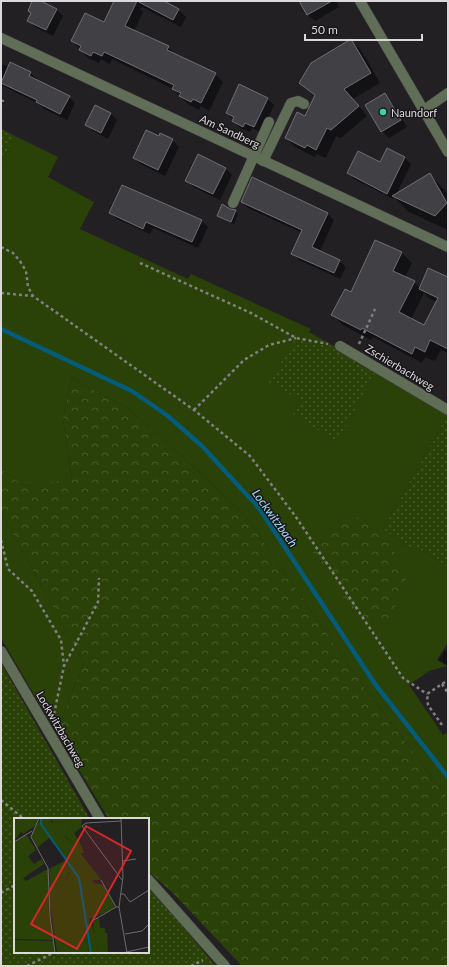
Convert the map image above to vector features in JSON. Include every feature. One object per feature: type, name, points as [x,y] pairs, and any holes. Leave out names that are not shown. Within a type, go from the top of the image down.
[{"type":"street","points":[[360,1],[448,152]]},
{"type":"street","name":"Am Sandberg","points":[[1,38],[448,247]]},
{"type":"street","points":[[424,110],[448,93]]},
{"type":"street","points":[[264,160],[291,104],[298,101],[304,104]]},
{"type":"street","points":[[233,203],[268,122]]},
{"type":"street","name":"Zschierbachweg","points":[[340,346],[448,410]]},
{"type":"street","name":"Lockwitzbachweg","points":[[1,650],[99,818]]},
{"type":"street","points":[[149,880],[225,966]]},
{"type":"path","points":[[1,100],[3,101],[1,105]]},
{"type":"path","points":[[1,247],[13,254],[20,261],[26,271],[28,287],[33,296],[194,410],[250,456],[296,517],[403,678],[427,694]]},
{"type":"path","points":[[140,263],[251,313],[296,338],[340,346]]},
{"type":"path","points":[[1,293],[33,296]]},
{"type":"path","points":[[354,353],[376,309]]},
{"type":"path","points":[[194,410],[244,360],[269,345],[296,338]]},
{"type":"path","points":[[1,540],[8,569],[32,591],[61,640],[64,666]]},
{"type":"path","points":[[50,732],[64,666],[98,602],[99,578]]},
{"type":"path","points":[[427,694],[448,680]]},
{"type":"path","points":[[442,684],[448,693]]},
{"type":"path","points":[[427,694],[428,705],[442,725]]},
{"type":"path","points":[[1,800],[23,818]]},
{"type":"path","points":[[1,893],[14,886]]},
{"type":"path","points":[[28,966],[53,953]]},
{"type":"path","points":[[191,966],[209,956]]},
{"type":"green space","points":[[1,129],[15,136],[1,163]]},
{"type":"green space","points":[[15,136],[58,157],[48,177],[94,202],[80,229],[188,279],[191,274],[311,329],[309,332],[334,346],[295,340],[300,400],[293,414],[337,441],[376,371],[448,415],[383,529],[411,549],[414,545],[448,567],[448,642],[437,660],[447,666],[429,671],[409,685],[443,735],[448,732],[448,798],[366,690],[244,514],[148,425],[125,407],[71,378],[63,419],[72,480],[24,486],[1,469],[1,163]]},
{"type":"green space","points":[[295,340],[334,346],[376,371],[337,442],[293,414],[300,400],[269,382]]},
{"type":"green space","points":[[71,378],[125,407],[148,425],[244,514],[366,690],[448,798],[448,966],[242,966],[173,893],[149,872],[149,818],[108,818],[56,732],[84,664],[1,512],[1,469],[24,486],[72,479],[63,419]]},
{"type":"green space","points":[[448,415],[448,567],[414,545],[411,549],[383,529]]},
{"type":"green space","points":[[1,512],[84,664],[56,732],[1,638]]},
{"type":"green space","points":[[367,515],[383,529],[407,577],[389,621],[356,617],[311,549],[334,524]]},
{"type":"green space","points":[[1,663],[89,818],[14,818],[14,953],[149,953],[149,888],[216,966],[1,966]]},
{"type":"building","points":[[32,1],[41,1],[57,9],[46,30],[27,21],[31,13],[28,11]]},
{"type":"building","points":[[114,1],[137,1],[125,26],[169,46],[167,50],[216,73],[201,103],[193,99],[191,102],[179,96],[181,93],[172,89],[174,85],[104,52],[102,56],[93,52],[91,56],[79,50],[81,46],[71,41],[85,13],[104,22]]},
{"type":"building","points":[[137,1],[164,1],[179,9],[173,20]]},
{"type":"building","points":[[299,1],[332,1],[307,15]]},
{"type":"building","points":[[351,39],[371,73],[344,89],[359,106],[331,130],[327,128],[316,150],[307,145],[305,148],[285,138],[297,112],[305,116],[315,95],[299,83],[311,63]]},
{"type":"building","points":[[10,62],[31,72],[29,76],[70,96],[60,114],[36,102],[37,100],[1,83]]},
{"type":"building","points":[[239,84],[268,98],[254,127],[245,123],[243,127],[232,121],[234,117],[226,113]]},
{"type":"building","name":"Naundorf","points":[[385,93],[401,120],[381,132],[365,105]]},
{"type":"building","points":[[95,105],[111,113],[101,133],[85,125]]},
{"type":"building","points":[[146,130],[159,136],[160,133],[173,139],[158,170],[133,158]]},
{"type":"building","points":[[387,148],[405,157],[387,194],[347,173],[358,151],[380,162]]},
{"type":"building","points":[[198,154],[226,168],[213,194],[185,181]]},
{"type":"building","points":[[430,173],[447,203],[435,216],[392,196]]},
{"type":"building","points":[[252,177],[328,213],[312,247],[340,260],[334,273],[291,254],[302,230],[241,202]]},
{"type":"building","points":[[122,185],[202,220],[192,242],[146,222],[143,229],[109,213]]},
{"type":"building","points":[[222,204],[230,209],[236,210],[231,222],[217,216]]},
{"type":"building","points":[[375,240],[402,252],[393,271],[415,281],[399,312],[424,325],[438,298],[419,289],[428,268],[448,277],[448,349],[430,340],[425,352],[415,347],[412,354],[362,328],[361,330],[331,315],[345,289],[351,292]]},
{"type":"waterway","name":"Lockwitzbach","points":[[1,329],[132,391],[168,416],[202,446],[259,508],[375,684],[448,777]]},
{"type":"place","name":"Naundorf","points":[[383,112]]}]
